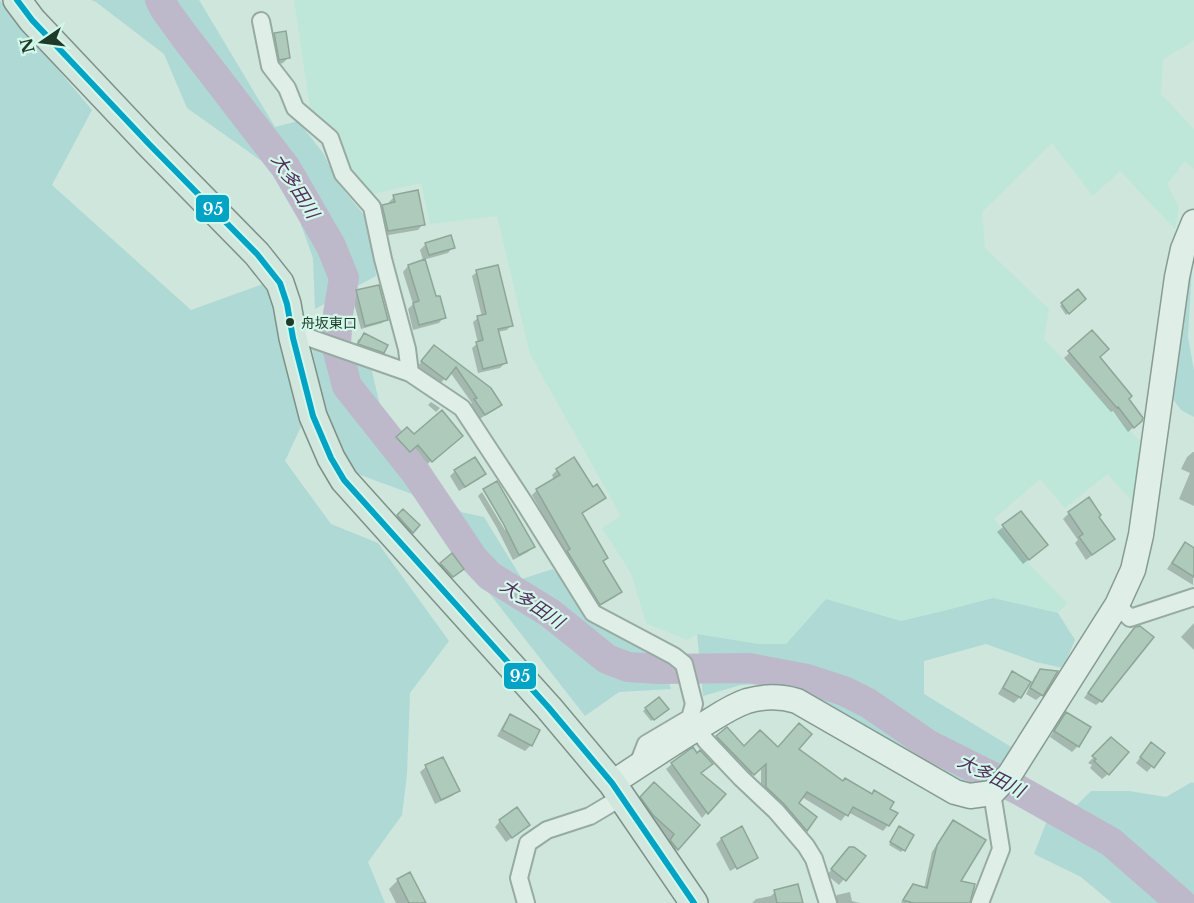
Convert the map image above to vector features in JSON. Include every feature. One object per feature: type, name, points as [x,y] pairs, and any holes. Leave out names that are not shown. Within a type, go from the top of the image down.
[{"type":"main road","points":[[17,0],[32,20],[149,144],[257,254],[280,283],[287,304],[312,416],[344,480],[549,708],[617,790],[694,903]]},
{"type":"street","points":[[261,21],[270,66],[287,88],[295,108],[330,138],[343,174],[372,207],[407,349],[410,373]]},
{"type":"street","points":[[526,903],[519,878],[528,843],[547,830],[590,816],[637,767],[697,728],[747,701],[775,697],[797,701],[955,792],[970,796],[992,793],[1010,774],[1117,605],[1133,570],[1141,536],[1177,277],[1183,249],[1194,222]]},
{"type":"street","points":[[293,338],[310,338],[410,373],[462,408],[593,614],[674,656],[684,664],[694,705],[690,718],[646,744],[637,767]]},
{"type":"street","points":[[1117,605],[1130,618],[1194,597]]},
{"type":"street","points":[[697,728],[706,741],[776,811],[806,846],[814,859],[828,903]]},
{"type":"street","points":[[980,903],[1001,849],[992,793]]},
{"type":"green space","points":[[294,0],[1194,0],[1194,40],[1163,59],[1161,94],[1194,129],[1194,169],[1185,161],[1167,184],[1179,208],[1175,229],[1120,171],[1093,196],[1052,143],[982,212],[985,248],[1049,309],[1044,339],[1140,441],[1133,502],[1107,474],[1065,508],[1040,479],[994,519],[1032,567],[1067,603],[1058,613],[992,598],[901,621],[826,599],[786,644],[759,644],[697,634],[687,640],[646,623],[631,573],[602,528],[621,516],[530,354],[497,216],[430,224],[421,183],[369,195],[311,114]]},
{"type":"shaded area","points":[[0,0],[92,110],[52,185],[191,310],[266,283],[293,347],[305,418],[285,461],[331,524],[378,543],[449,641],[410,693],[407,774],[402,815],[368,862],[385,903],[0,903]]},
{"type":"shaded area","points":[[91,0],[199,0],[275,127],[298,121],[323,153],[337,182],[368,220],[376,276],[315,309],[313,258],[284,177],[187,108],[164,54]]},
{"type":"shaded area","points":[[1192,266],[1188,337],[1194,371],[1194,417],[1181,410],[1170,395],[1184,272]]},
{"type":"shaded area","points":[[310,338],[371,367],[383,427],[420,471],[461,512],[484,517],[522,579],[553,569],[596,624],[662,658],[671,689],[619,692],[585,716],[412,494],[355,473],[327,426]]},
{"type":"shaded area","points":[[993,598],[1058,613],[1075,640],[1063,668],[1036,662],[986,644],[924,661],[924,694],[1013,748],[986,782],[963,781],[786,686],[741,685],[703,696],[697,634],[759,644],[786,644],[826,599],[901,621]]},
{"type":"shaded area","points":[[1194,783],[1194,903],[1112,903],[1081,877],[1034,854],[1048,818],[1076,806],[1091,791],[1129,791],[1166,797]]},
{"type":"building","points":[[286,31],[290,58],[279,60],[274,33]]},
{"type":"building","points":[[418,190],[425,225],[388,231],[382,205],[395,202],[393,195]]},
{"type":"building","points":[[451,235],[455,248],[429,255],[425,243]]},
{"type":"building","points":[[425,259],[436,296],[440,296],[446,318],[419,325],[413,303],[419,301],[408,265]]},
{"type":"building","points":[[498,265],[513,326],[498,329],[507,363],[483,369],[476,342],[483,340],[477,316],[486,314],[476,270]]},
{"type":"building","points":[[379,285],[388,320],[365,326],[356,290]]},
{"type":"building","points":[[1078,289],[1086,299],[1069,314],[1061,303]]},
{"type":"building","points":[[1092,330],[1109,349],[1100,357],[1132,396],[1129,399],[1143,418],[1134,428],[1068,351]]},
{"type":"building","points":[[364,333],[388,345],[384,353],[358,344]]},
{"type":"building","points":[[434,345],[491,388],[502,405],[485,415],[474,399],[477,398],[456,367],[446,380],[421,361]]},
{"type":"building","points":[[442,410],[463,436],[432,462],[418,445],[410,452],[396,437],[407,427],[414,434]]},
{"type":"building","points":[[475,457],[486,474],[465,487],[454,470]]},
{"type":"building","points":[[574,457],[593,487],[597,484],[606,498],[582,513],[608,558],[603,561],[622,592],[600,605],[567,551],[570,549],[536,489],[560,475],[556,469]]},
{"type":"building","points":[[497,481],[535,547],[519,555],[483,489]]},
{"type":"building","points":[[1089,497],[1101,515],[1099,517],[1115,539],[1092,555],[1079,537],[1083,534],[1068,512]]},
{"type":"building","points":[[403,509],[420,525],[413,533],[397,515]]},
{"type":"building","points":[[1021,511],[1048,545],[1029,560],[1002,525]]},
{"type":"building","points":[[1185,542],[1194,548],[1194,577],[1172,563]]},
{"type":"building","points":[[452,553],[464,569],[453,577],[440,563]]},
{"type":"building","points":[[1140,626],[1154,637],[1102,702],[1088,693],[1135,627]]},
{"type":"building","points":[[1040,669],[1058,671],[1043,696],[1030,688]]},
{"type":"building","points":[[1012,671],[1031,682],[1021,698],[1003,688]]},
{"type":"building","points":[[659,697],[669,709],[654,720],[645,708]]},
{"type":"building","points":[[1066,712],[1091,727],[1079,747],[1054,731]]},
{"type":"building","points":[[510,714],[540,730],[532,746],[502,730]]},
{"type":"building","points":[[799,723],[812,734],[799,749],[843,781],[845,778],[872,794],[874,790],[894,802],[890,809],[898,813],[889,826],[853,807],[848,816],[807,792],[799,803],[817,817],[807,831],[766,787],[766,764],[754,775],[716,736],[727,727],[744,746],[760,730],[778,747]]},
{"type":"building","points":[[1111,737],[1129,752],[1109,775],[1094,761],[1096,759],[1092,756]]},
{"type":"building","points":[[1151,742],[1165,753],[1154,768],[1140,757]]},
{"type":"building","points":[[693,747],[697,753],[700,750],[713,764],[701,773],[726,794],[708,814],[671,763]]},
{"type":"building","points":[[443,757],[460,791],[441,800],[425,765]]},
{"type":"building","points":[[654,782],[700,825],[678,850],[670,840],[674,834],[653,815],[640,797]]},
{"type":"building","points":[[517,807],[530,825],[512,838],[499,820]]},
{"type":"building","points":[[953,820],[986,840],[961,881],[975,884],[970,903],[913,903],[903,900],[913,884],[927,888],[937,845]]},
{"type":"building","points":[[742,826],[758,858],[737,869],[721,838]]},
{"type":"building","points":[[899,826],[914,835],[905,851],[890,842]]},
{"type":"building","points":[[849,847],[854,847],[866,856],[846,881],[831,869]]},
{"type":"building","points":[[410,872],[426,903],[409,903],[397,879]]},
{"type":"building","points":[[798,884],[803,903],[777,903],[774,890]]},
{"type":"waterway","name":"大多田川","points":[[160,0],[185,37],[286,168],[331,246],[344,278],[336,344],[347,386],[416,473],[473,558],[490,576],[550,613],[607,659],[628,667],[749,668],[807,679],[844,691],[868,703],[929,745],[1019,790],[1111,842],[1181,903]]},
{"type":"transit line","name":"95","points":[[17,0],[32,20],[149,144],[257,254],[280,283],[313,416],[331,458],[344,480],[549,708],[612,783],[694,903]]},
{"type":"place","name":"舟坂東口","points":[[290,322]]}]
